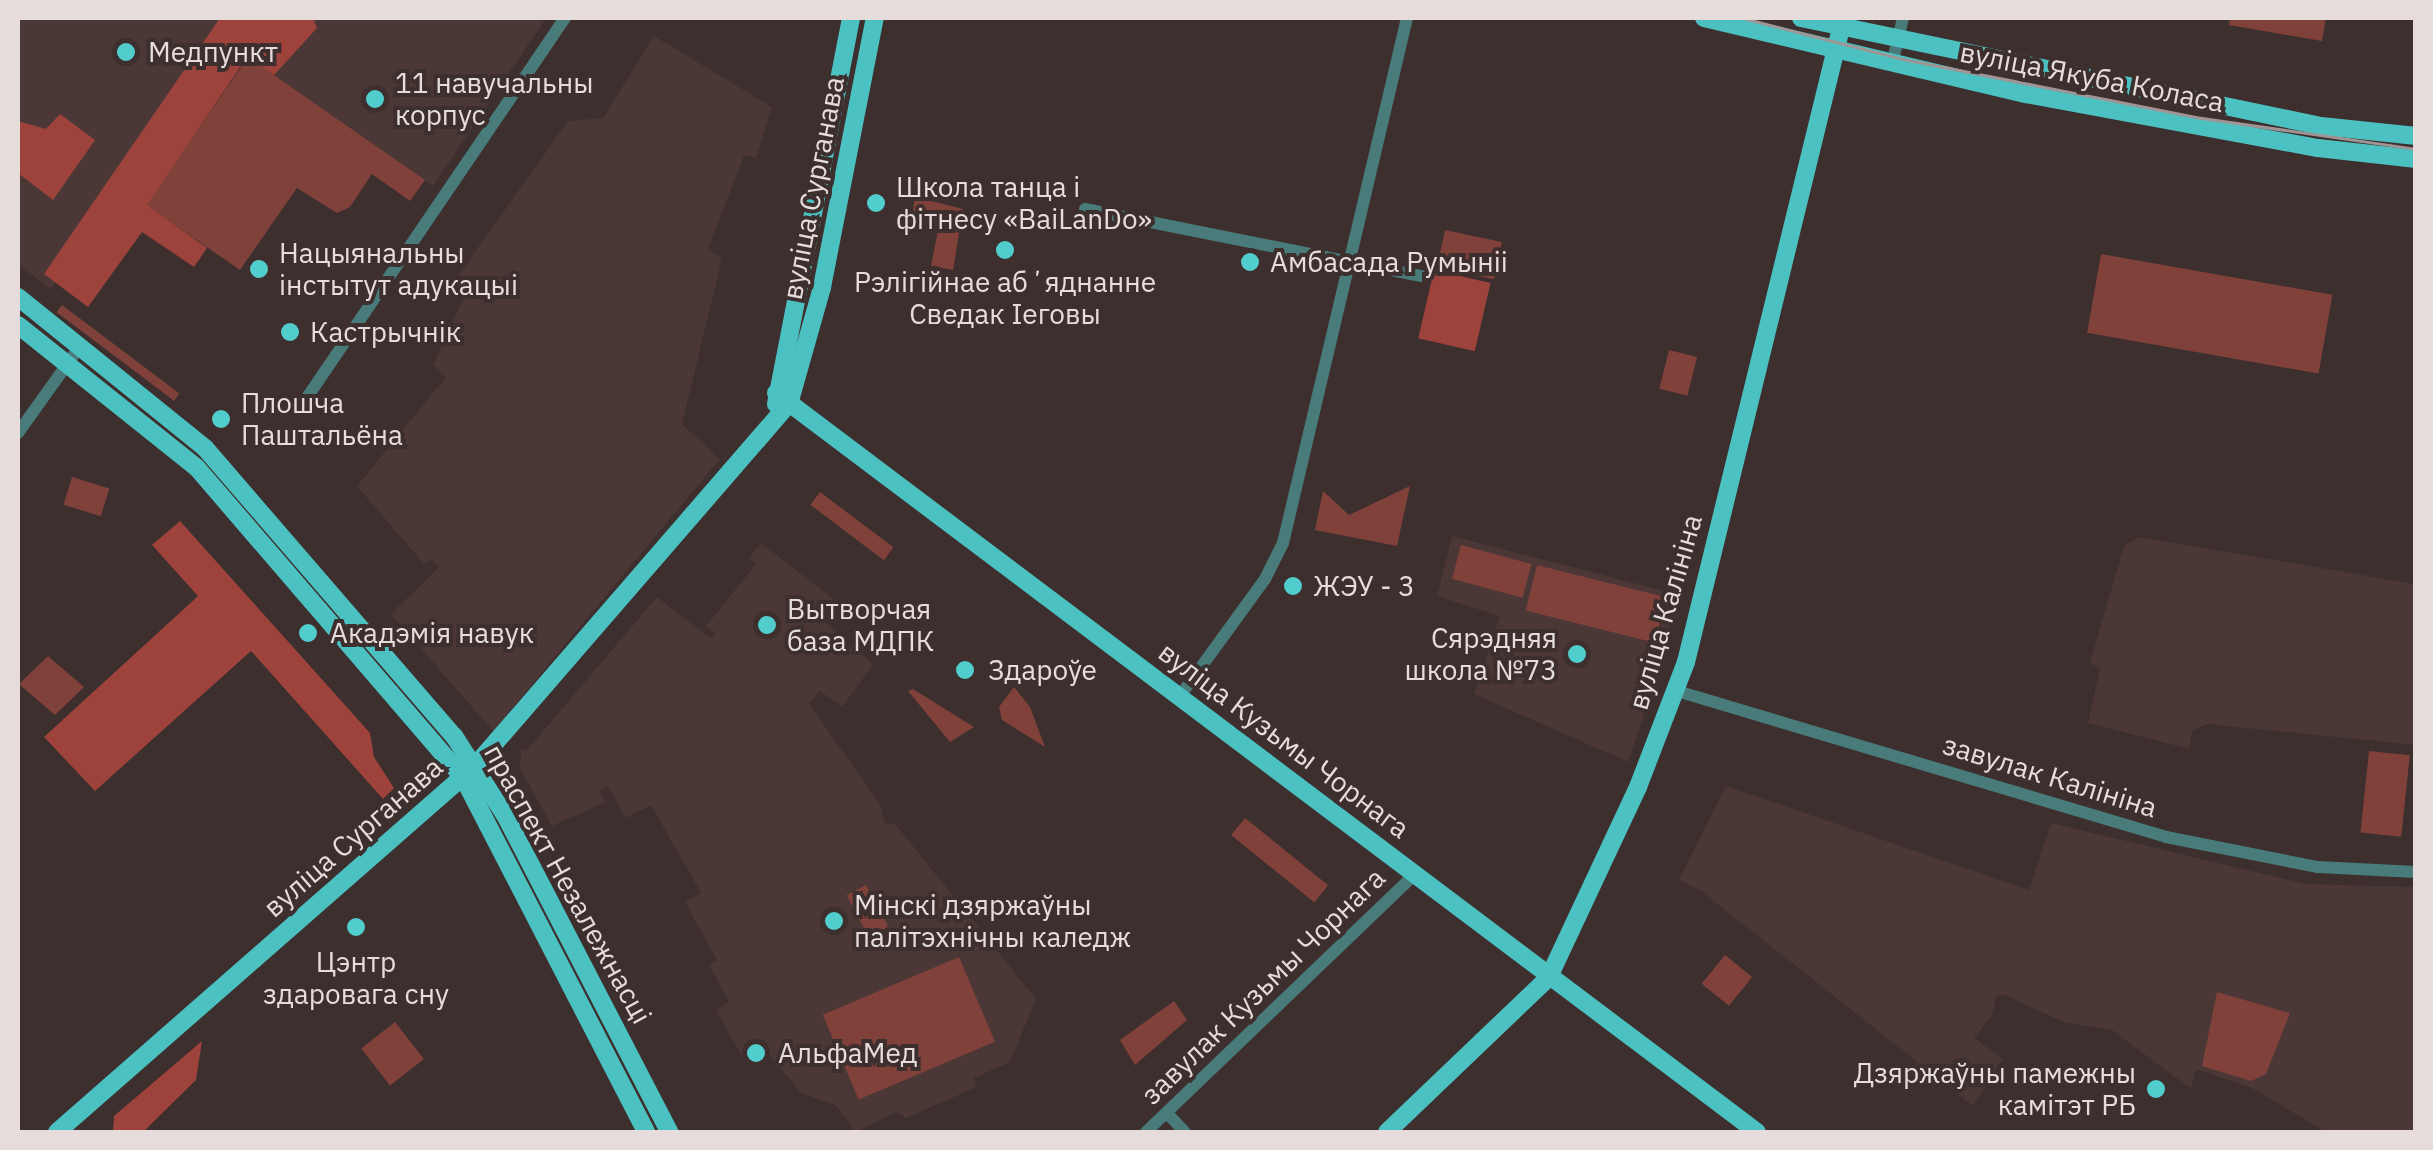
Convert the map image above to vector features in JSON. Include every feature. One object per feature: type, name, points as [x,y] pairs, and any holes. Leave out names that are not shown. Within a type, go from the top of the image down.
[{"type":"main road","name":"вуліца Сурганава","points":[[783,399],[852,18]]},
{"type":"main road","name":"вуліца Сурганава","points":[[57,1132],[469,771],[774,419],[819,304],[875,18]]},
{"type":"main road","name":"вуліца Якуба Коласа","points":[[1704,18],[1736,21],[1892,64],[2299,145],[2416,159]]},
{"type":"main road","name":"вуліца Якуба Коласа","points":[[1801,18],[2321,126],[2416,136]]},
{"type":"main road","name":"вуліца Калініна","points":[[1386,1132],[1549,976],[1677,691],[1841,28]]},
{"type":"main road","name":"праспект Незалежнасці","points":[[18,297],[204,448],[469,771],[669,1132]]},
{"type":"main road","name":"праспект Незалежнасці","points":[[18,324],[197,468],[469,771],[646,1132]]},
{"type":"main road","name":"вуліца Кузьмы Чорнага","points":[[783,399],[1757,1132]]},
{"type":"street","points":[[304,402],[565,18]]},
{"type":"street","points":[[1180,696],[1266,579],[1283,544],[1407,18]]},
{"type":"street","points":[[1892,64],[1903,18]]},
{"type":"street","points":[[1086,209],[1349,265],[1421,276]]},
{"type":"street","points":[[18,433],[80,346]]},
{"type":"street","name":"завулак Калініна","points":[[1677,691],[2166,837],[2318,867],[2416,872]]},
{"type":"street","name":"завулак Кузьмы Чорнага","points":[[1146,1132],[1415,874]]},
{"type":"street","points":[[1167,1113],[1186,1132]]},
{"type":"shaded area","points":[[18,18],[546,18],[433,186],[223,40],[51,289],[18,264]]},
{"type":"shaded area","points":[[220,18],[313,18],[317,28],[274,75],[247,57],[147,205],[207,248],[194,267],[142,232],[88,307],[44,274]]},
{"type":"shaded area","points":[[2230,18],[2326,18],[2322,41],[2229,25]]},
{"type":"shaded area","points":[[654,36],[772,107],[756,158],[744,156],[708,249],[722,259],[682,424],[720,459],[493,731],[391,614],[439,567],[432,559],[424,564],[357,486],[446,377],[433,365],[465,295],[450,287],[568,121],[603,118]]},
{"type":"shaded area","points":[[248,57],[425,180],[410,201],[372,174],[350,207],[337,213],[297,188],[240,270],[146,205]]},
{"type":"shaded area","points":[[60,114],[95,140],[53,200],[18,173],[18,121],[46,129]]},
{"type":"shaded area","points":[[915,197],[963,209],[953,270],[931,266],[939,225],[912,218]]},
{"type":"shaded area","points":[[1445,230],[1502,242],[1494,279],[1437,267]]},
{"type":"shaded area","points":[[2101,254],[2332,295],[2319,374],[2087,333]]},
{"type":"shaded area","points":[[1434,270],[1491,283],[1475,351],[1418,338]]},
{"type":"shaded area","points":[[62,305],[179,393],[174,401],[57,312]]},
{"type":"shaded area","points":[[1669,350],[1697,357],[1687,396],[1659,389]]},
{"type":"shaded area","points":[[72,477],[109,488],[101,516],[64,505]]},
{"type":"shaded area","points":[[1410,486],[1397,546],[1315,530],[1323,491],[1349,515]]},
{"type":"shaded area","points":[[820,492],[893,547],[884,560],[810,505]]},
{"type":"shaded area","points":[[180,521],[370,733],[374,757],[394,788],[383,799],[251,651],[95,791],[44,737],[198,596],[152,545]]},
{"type":"shaded area","name":"Сярэдняя школа №73","points":[[1452,536],[1684,596],[1628,762],[1474,694],[1500,616],[1437,596]]},
{"type":"shaded area","points":[[2139,537],[2415,584],[2415,745],[2206,724],[2192,731],[2189,749],[2088,723],[2100,668],[2090,663],[2124,546]]},
{"type":"shaded area","name":"Мінскі дзяржаўны палітэхнічны каледж","points":[[761,543],[842,606],[827,624],[873,665],[842,707],[820,691],[809,704],[880,804],[885,823],[896,825],[1036,999],[1010,1062],[974,1078],[977,1087],[906,1118],[895,1112],[856,1132],[835,1105],[801,1093],[768,1053],[746,1064],[716,1010],[729,1002],[709,965],[717,960],[685,902],[701,893],[651,805],[626,818],[608,786],[600,791],[606,802],[552,826],[520,768],[521,749],[527,750],[657,597],[710,638],[716,635],[706,626],[756,564],[749,558]]},
{"type":"shaded area","points":[[1461,545],[1532,564],[1522,598],[1452,579]]},
{"type":"shaded area","points":[[1537,565],[1666,597],[1655,643],[1526,611]]},
{"type":"shaded area","points":[[48,656],[84,687],[55,715],[19,684]]},
{"type":"shaded area","points":[[1014,687],[1030,707],[1045,747],[1002,720],[999,707]]},
{"type":"shaded area","points":[[913,689],[974,727],[950,742],[908,691]]},
{"type":"shaded area","points":[[2369,751],[2410,755],[2401,837],[2360,833]]},
{"type":"shaded area","points":[[1726,786],[2029,890],[2051,823],[2306,884],[2415,887],[2415,1132],[2326,1132],[2252,1088],[2196,1069],[2191,1089],[2112,1030],[2063,1022],[2005,995],[1996,996],[1992,1016],[1974,1038],[2003,1059],[1973,1106],[1701,891],[1679,880]]},
{"type":"shaded area","points":[[1245,818],[1328,885],[1314,902],[1231,835]]},
{"type":"shaded area","points":[[866,885],[888,926],[869,937],[847,895]]},
{"type":"shaded area","points":[[1725,955],[1752,977],[1729,1006],[1702,984]]},
{"type":"shaded area","points":[[959,957],[995,1042],[859,1100],[823,1015]]},
{"type":"shaded area","points":[[2217,992],[2290,1013],[2266,1074],[2251,1081],[2202,1066]]},
{"type":"shaded area","points":[[1174,1001],[1187,1020],[1135,1065],[1120,1040]]},
{"type":"shaded area","points":[[395,1022],[424,1059],[390,1086],[361,1048]]},
{"type":"shaded area","points":[[202,1041],[196,1080],[143,1132],[113,1132],[114,1116]]},
{"type":"tram line","points":[[1743,18],[1903,59],[2195,117],[2416,149]]},
{"type":"place","name":"Медпункт","points":[[126,52]]},
{"type":"place","name":"11 навучальны корпус","points":[[375,99]]},
{"type":"place","name":"Школа танца і фітнесу «BaiLanDo»","points":[[876,203]]},
{"type":"place","name":"Рэлігійнае абʼяднанне Сведак Іеговы","points":[[1005,250]]},
{"type":"place","name":"Амбасада Румыніі","points":[[1250,262]]},
{"type":"place","name":"Нацыянальны інстытут адукацыі","points":[[259,269]]},
{"type":"place","name":"Кастрычнік","points":[[290,332]]},
{"type":"place","name":"Плошча Паштальёна","points":[[221,419]]},
{"type":"place","name":"ЖЭУ - 3","points":[[1293,586]]},
{"type":"place","name":"Вытворчая база МДПК","points":[[767,625]]},
{"type":"place","name":"Акадэмія навук","points":[[308,633]]},
{"type":"place","name":"Сярэдняя школа №73","points":[[1577,654]]},
{"type":"place","name":"Здароўе","points":[[965,670]]},
{"type":"place","name":"Мінскі дзяржаўны палітэхнічны каледж","points":[[834,921]]},
{"type":"place","name":"Цэнтр здаровага сну","points":[[356,927]]},
{"type":"place","name":"АльфаМед","points":[[756,1053]]},
{"type":"place","name":"Дзяржаўны памежны камітэт РБ","points":[[2156,1089]]}]
